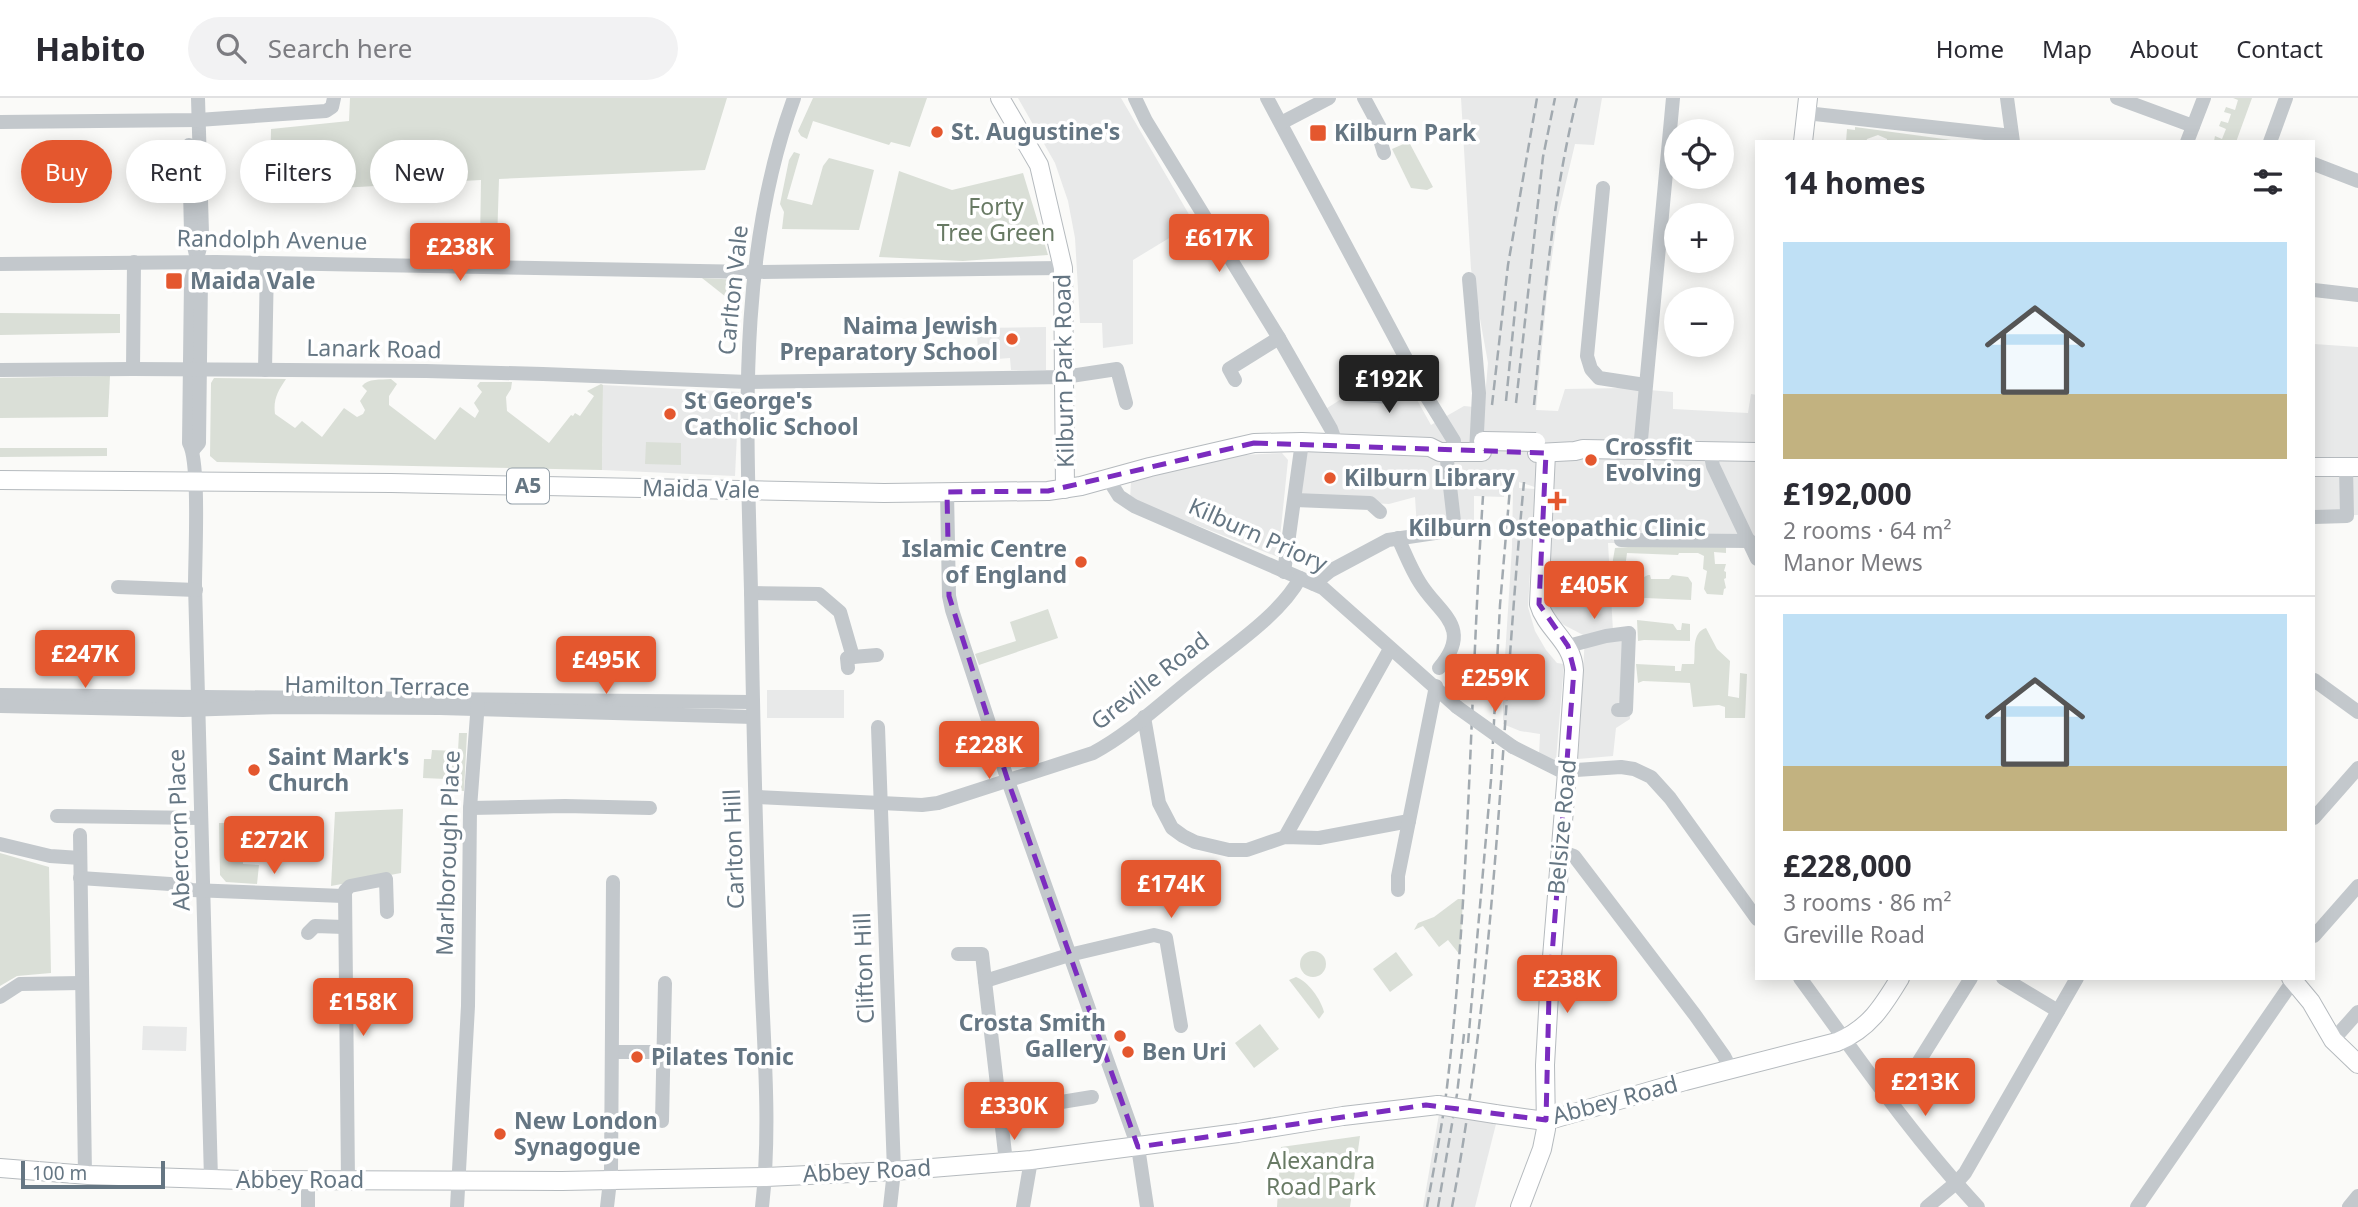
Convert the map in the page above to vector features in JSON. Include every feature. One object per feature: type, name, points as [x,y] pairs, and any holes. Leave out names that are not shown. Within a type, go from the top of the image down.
[{"type":"main road","name":"Kilburn Park Road","points":[[1000,98],[1038,166],[1063,268],[1065,489]]},
{"type":"main road","points":[[1803,140],[1807,106]]},
{"type":"main road","name":"A5","points":[[1065,489],[1254,443],[1539,449],[1569,442],[1583,449],[1755,452]]},
{"type":"main road","points":[[1539,449],[1539,604],[1545,618],[1568,646]]},
{"type":"main road","points":[[2315,467],[2352,467]]},
{"type":"main road","name":"Maida Vale","points":[[0,480],[748,491],[947,492],[1065,489]]},
{"type":"main road","name":"Belsize Road","points":[[1520,1207],[1542,1149],[1546,1120],[1546,1053],[1574,670],[1568,646]]},
{"type":"main road","name":"Abbey Road","points":[[0,1168],[85,1175],[211,1179],[460,1181],[766,1177],[894,1171],[1031,1160],[1138,1147],[1343,1115],[1438,1105],[1546,1120],[1844,1039],[1862,1029],[1874,1018],[1899,980]]},
{"type":"main road","points":[[2293,980],[2311,1002],[2333,1040],[2358,1064]]},
{"type":"street","points":[[189,98],[193,120]]},
{"type":"street","points":[[193,120],[198,98]]},
{"type":"street","name":"Carlton Vale","points":[[748,491],[748,382],[753,272],[774,162],[793,98]]},
{"type":"street","points":[[1135,98],[1279,338],[1331,429],[1336,443]]},
{"type":"street","points":[[1266,98],[1420,384],[1465,447]]},
{"type":"street","points":[[1281,123],[1329,98]]},
{"type":"street","points":[[1364,98],[1385,137],[1381,143],[1384,153]]},
{"type":"street","points":[[1640,450],[1672,98]]},
{"type":"street","points":[[1807,106],[2012,139],[2007,98]]},
{"type":"street","points":[[2117,98],[2193,126]]},
{"type":"street","points":[[2188,140],[2204,98]]},
{"type":"street","points":[[2271,140],[2286,98]]},
{"type":"street","points":[[0,122],[193,120],[326,111],[334,99]]},
{"type":"street","name":"Abercorn Place","points":[[193,120],[202,233],[191,280],[195,371],[189,443],[193,450],[194,481],[211,1179]]},
{"type":"street","points":[[2315,164],[2358,181]]},
{"type":"street","points":[[1603,188],[1588,326],[1587,360],[1599,378],[1645,385]]},
{"type":"street","points":[[133,369],[134,262]]},
{"type":"street","name":"Randolph Avenue","points":[[0,264],[197,262],[753,272],[1063,268]]},
{"type":"street","points":[[265,370],[267,263]]},
{"type":"street","points":[[1307,581],[1398,538],[1455,530],[1465,447],[1479,393],[1469,279]]},
{"type":"street","points":[[2315,290],[2358,295]]},
{"type":"street","points":[[1235,380],[1229,369],[1279,338]]},
{"type":"street","name":"Lanark Road","points":[[0,370],[543,374],[748,382],[1064,377],[1117,369],[1126,403]]},
{"type":"street","points":[[1349,394],[1390,397],[1420,384]]},
{"type":"street","points":[[1284,572],[1302,442]]},
{"type":"street","points":[[1710,451],[1713,466],[1755,554]]},
{"type":"street","points":[[2315,517],[2347,516],[2352,467]]},
{"type":"street","name":"Kilburn Priory","points":[[1116,478],[1119,496],[1133,506],[1322,588],[1457,707],[1513,747],[1554,769],[1568,771]]},
{"type":"street","name":"Carlton Hill","points":[[748,491],[752,702],[765,1067],[766,1177],[762,1207]]},
{"type":"street","points":[[947,492],[950,602],[1008,781],[1069,955],[1104,1093],[1138,1147],[1147,1207]]},
{"type":"street","points":[[1295,500],[1370,503],[1380,512]]},
{"type":"street","points":[[1398,538],[1421,584],[1441,607],[1452,627],[1448,656],[1439,668]]},
{"type":"street","points":[[1620,540],[1750,541]]},
{"type":"street","name":"Greville Road","points":[[757,797],[922,805],[938,803],[1093,753],[1144,717],[1307,581]]},
{"type":"street","points":[[118,587],[195,590]]},
{"type":"street","points":[[751,593],[819,594],[840,612],[850,662],[877,655]]},
{"type":"street","points":[[1568,646],[1629,633],[1626,710],[1618,710]]},
{"type":"street","points":[[1285,837],[1390,649]]},
{"type":"street","points":[[1398,890],[1436,686]]},
{"type":"street","points":[[2316,688],[2358,712]]},
{"type":"street","name":"Hamilton Terrace","points":[[0,695],[282,707],[752,702]]},
{"type":"street","name":"Hamilton Terrace","points":[[0,706],[199,704]]},
{"type":"street","name":"Hamilton Terrace","points":[[478,704],[753,717]]},
{"type":"street","name":"Marlborough Place","points":[[457,1207],[468,1006],[470,808],[478,704]]},
{"type":"street","points":[[1144,717],[1159,803],[1172,828],[1195,842],[1229,850],[1247,850],[1285,837],[1319,838],[1409,821]]},
{"type":"street","name":"Clifton Hill","points":[[878,727],[894,1171],[890,1207]]},
{"type":"street","points":[[1568,771],[1620,767],[1634,769],[1651,777],[1755,916]]},
{"type":"street","points":[[2315,817],[2358,768]]},
{"type":"street","points":[[470,808],[650,808]]},
{"type":"street","points":[[57,816],[201,818]]},
{"type":"street","points":[[80,835],[85,1175]]},
{"type":"street","points":[[0,844],[50,856],[80,858]]},
{"type":"street","points":[[1560,851],[1574,856],[1701,1024],[1731,1070]]},
{"type":"street","points":[[80,878],[170,884],[192,890],[343,896]]},
{"type":"street","points":[[348,1180],[345,891],[350,886],[386,879],[387,912]]},
{"type":"street","points":[[607,1207],[611,1180],[613,882]]},
{"type":"street","points":[[2315,935],[2358,886]]},
{"type":"street","points":[[308,933],[315,926],[344,927]]},
{"type":"street","points":[[985,981],[1069,955],[1154,935],[1166,938],[1181,1026]]},
{"type":"street","points":[[958,954],[982,954],[1006,1162]]},
{"type":"street","points":[[1801,980],[1884,1095],[1978,1207]]},
{"type":"street","points":[[1884,1095],[1911,1074],[1970,980]]},
{"type":"street","points":[[2006,980],[2058,1011]]},
{"type":"street","points":[[1927,1207],[1956,1183],[1982,1144],[2076,980]]},
{"type":"street","points":[[2137,1207],[2291,980]]},
{"type":"street","points":[[0,997],[20,984],[82,983]]},
{"type":"street","points":[[662,1121],[665,983]]},
{"type":"street","points":[[2333,1040],[2358,1012]]},
{"type":"street","points":[[612,1052],[664,1052]]},
{"type":"street","points":[[1043,1105],[1104,1093]]},
{"type":"street","points":[[1023,1207],[1031,1160]]},
{"type":"street","points":[[307,1207],[308,1180]]},
{"type":"street","points":[[2349,1207],[2358,1196]]},
{"type":"highlighted area","points":[[1254,443],[1546,453],[1539,604],[1568,646],[1574,670],[1549,994],[1546,1120],[1426,1105],[1138,1147],[1008,781],[949,596],[947,492],[1048,491]]},
{"type":"shaded area","points":[[1018,98],[1121,98],[1194,223],[1133,260],[1133,344],[1103,348],[1102,323],[1080,323],[1075,238],[1068,201],[1055,163]]},
{"type":"shaded area","points":[[1461,98],[1602,98],[1594,145],[1575,144],[1557,220],[1536,410],[1558,411],[1565,389],[1625,388],[1673,392],[1673,409],[1748,413],[1751,394],[1755,395],[1755,544],[1608,543],[1613,631],[1632,630],[1630,719],[1616,728],[1613,756],[1578,759],[1585,636],[1564,625],[1547,611],[1547,491],[1519,482],[1519,488],[1535,489],[1528,607],[1535,631],[1546,650],[1557,663],[1564,664],[1554,762],[1539,756],[1540,734],[1520,731],[1503,724],[1513,488],[1505,487],[1504,497],[1474,496],[1474,535],[1463,537],[1460,520],[1417,528],[1415,497],[1389,504],[1301,499],[1306,451],[1351,454],[1324,410],[1346,396],[1411,389],[1431,425],[1464,406],[1484,408],[1488,363],[1471,269]]},
{"type":"shaded area","name":"Naima Jewish Preparatory School","points":[[1046,327],[1046,370],[1011,370],[1010,358],[997,361],[992,358],[978,359],[977,328]]},
{"type":"shaded area","points":[[2315,344],[2358,347],[2358,515],[2315,516]]},
{"type":"shaded area","name":"St George's Catholic School","points":[[603,385],[739,392],[735,476],[602,470]]},
{"type":"shaded area","points":[[1282,453],[1288,460],[1278,557],[1130,499],[1131,482],[1177,467],[1222,456]]},
{"type":"shaded area","points":[[767,690],[844,690],[844,718],[767,718]]},
{"type":"shaded area","points":[[143,1026],[187,1027],[186,1051],[142,1050]]},
{"type":"shaded area","points":[[1439,1114],[1496,1124],[1475,1207],[1423,1207]]},
{"type":"green space","points":[[350,98],[727,98],[705,170],[499,179],[497,242],[480,243],[481,180],[468,181],[468,140],[370,140],[370,186],[356,187],[356,140],[271,140],[271,129],[349,121]]},
{"type":"green space","points":[[813,98],[927,98],[910,147],[891,142],[889,145],[813,121],[807,139],[801,136],[798,131]]},
{"type":"green space","points":[[2233,98],[2252,98],[2237,140],[2214,140],[2215,136],[2222,139],[2226,129],[2219,126],[2221,121],[2228,123],[2231,114],[2224,112],[2226,107],[2235,110],[2238,100]]},
{"type":"green space","points":[[1855,127],[1951,140],[1887,140],[1878,135],[1867,140],[1846,140],[1847,129],[1855,130]]},
{"type":"green space","points":[[1408,142],[1433,187],[1427,190],[1411,188],[1392,149]]},
{"type":"green space","points":[[794,152],[800,154],[787,199],[812,205],[823,166],[829,158],[874,170],[859,230],[782,229],[784,212],[780,204],[789,160]]},
{"type":"green space","name":"Forty Tree Green","points":[[899,171],[952,190],[1023,173],[1048,255],[963,261],[879,257]]},
{"type":"green space","points":[[702,278],[740,280],[740,308]]},
{"type":"green space","points":[[0,313],[120,314],[120,333],[0,335]]},
{"type":"green space","points":[[110,376],[108,417],[0,418],[0,378]]},
{"type":"green space","points":[[214,378],[286,379],[277,395],[275,414],[295,428],[302,421],[322,437],[344,408],[357,417],[363,414],[365,410],[360,401],[367,391],[362,386],[365,383],[391,379],[397,384],[389,396],[389,405],[435,440],[460,407],[475,418],[479,411],[474,403],[482,392],[477,386],[480,382],[512,382],[506,397],[507,411],[549,443],[571,415],[575,413],[580,416],[594,396],[587,391],[601,384],[602,470],[217,462],[210,456],[211,383]]},
{"type":"green space","points":[[646,442],[681,443],[681,465],[645,464]]},
{"type":"green space","points":[[0,448],[107,448],[107,456],[0,457]]},
{"type":"green space","points":[[1723,540],[1726,553],[1714,552],[1715,564],[1726,564],[1726,588],[1723,595],[1707,594],[1704,589],[1707,571],[1703,569],[1704,556],[1698,553],[1627,553],[1625,568],[1611,571],[1615,548]]},
{"type":"green space","points":[[1648,575],[1651,579],[1669,579],[1672,575],[1688,577],[1692,583],[1691,600],[1639,600],[1637,585]]},
{"type":"green space","points":[[1048,609],[1058,638],[979,665],[975,654],[1016,641],[1010,622]]},
{"type":"green space","points":[[1637,620],[1673,624],[1677,630],[1681,630],[1682,623],[1690,624],[1690,641],[1638,641]]},
{"type":"green space","points":[[1706,628],[1717,649],[1730,661],[1728,696],[1739,698],[1740,673],[1747,674],[1745,718],[1725,718],[1725,707],[1719,705],[1693,707],[1690,683],[1638,683],[1636,664],[1675,666],[1675,671],[1681,671],[1682,664],[1694,664],[1696,638],[1701,630]]},
{"type":"green space","points":[[459,733],[467,733],[464,791],[446,790],[446,779],[423,778],[424,759],[431,759],[432,750],[458,751]]},
{"type":"green space","points":[[403,809],[401,873],[331,886],[335,812]]},
{"type":"green space","points":[[219,823],[242,823],[243,864],[259,865],[257,884],[226,882],[220,875]]},
{"type":"green space","points":[[254,824],[305,825],[304,861],[254,861]]},
{"type":"green space","points":[[0,853],[49,867],[51,973],[17,976],[0,986]]},
{"type":"green space","points":[[1458,899],[1463,899],[1460,955],[1448,940],[1439,947],[1423,926],[1414,930],[1418,923],[1434,917]]},
{"type":"green space","points":[[1313,951],[1322,955],[1326,964],[1322,973],[1313,977],[1304,973],[1300,964],[1304,955]]},
{"type":"green space","points":[[1396,952],[1413,975],[1390,992],[1373,969]]},
{"type":"green space","points":[[1296,977],[1309,987],[1320,1002],[1324,1012],[1319,1019],[1289,980]]},
{"type":"green space","points":[[1260,1024],[1279,1049],[1254,1068],[1235,1043]]},
{"type":"green space","name":"Alexandra Road Park","points":[[1360,1136],[1350,1207],[1277,1207],[1281,1147]]},
{"type":"railway","points":[[1492,405],[1508,265],[1537,98]]},
{"type":"railway","points":[[1516,403],[1543,157],[1555,98]]},
{"type":"railway","points":[[1534,405],[1555,212],[1577,98]]},
{"type":"railway","points":[[1506,401],[1516,300]]},
{"type":"railway","points":[[1452,1207],[1467,1117],[1488,936],[1524,482]]},
{"type":"railway","points":[[1468,1043],[1491,780],[1500,605],[1510,488]]},
{"type":"railway","points":[[1427,1207],[1447,1087],[1455,1013],[1483,496]]},
{"type":"railway","points":[[1438,1207],[1464,1034]]},
{"type":"place","name":"St. Augustine's","points":[[937,132]]},
{"type":"place","name":"Kilburn Park","points":[[1318,133]]},
{"type":"place","name":"Maida Vale","points":[[174,281]]},
{"type":"place","name":"Naima Jewish Preparatory School","points":[[1012,339]]},
{"type":"place","name":"St George's Catholic School","points":[[670,414]]},
{"type":"place","name":"Crossfit Evolving","points":[[1591,460]]},
{"type":"place","name":"Kilburn Library","points":[[1330,478]]},
{"type":"place","name":"Kilburn Osteopathic Clinic","points":[[1557,501]]},
{"type":"place","name":"Islamic Centre of England","points":[[1081,562]]},
{"type":"place","name":"Saint Mark's Church","points":[[254,770]]},
{"type":"place","name":"Crosta Smith Gallery","points":[[1120,1036]]},
{"type":"place","name":"Ben Uri","points":[[1128,1052]]},
{"type":"place","name":"Pilates Tonic","points":[[637,1057]]},
{"type":"place","name":"New London Synagogue","points":[[500,1134]]}]
